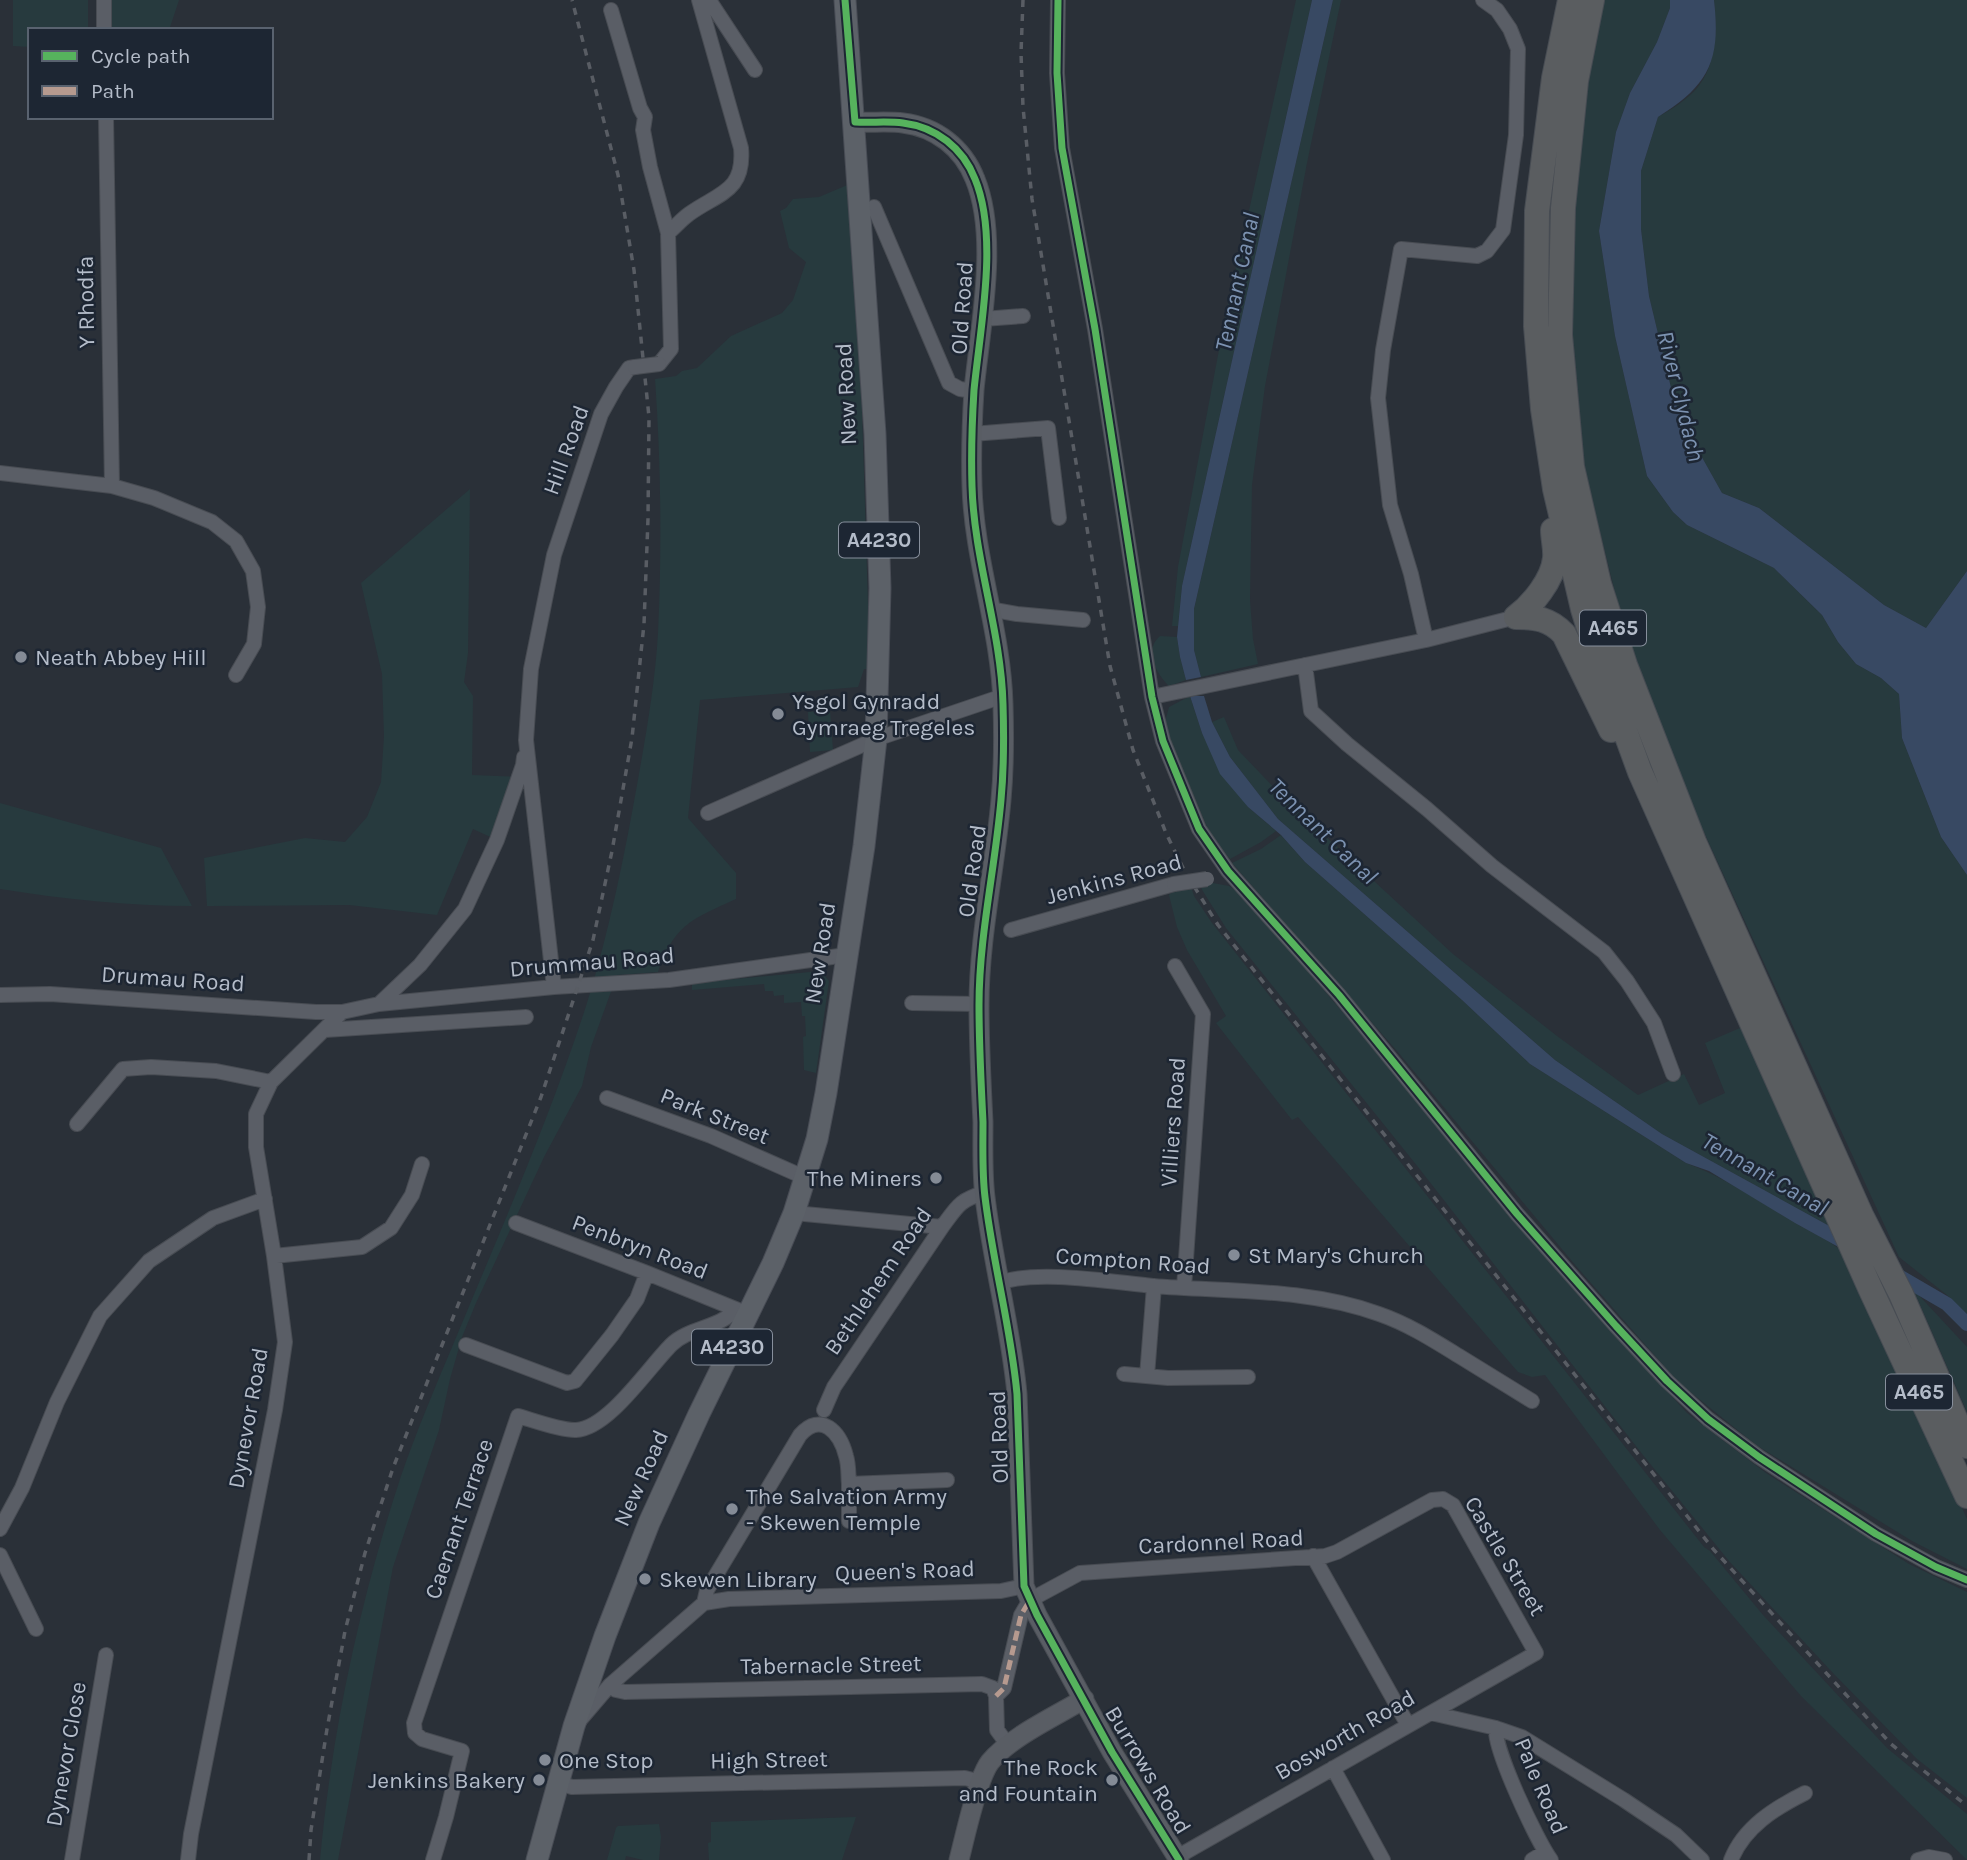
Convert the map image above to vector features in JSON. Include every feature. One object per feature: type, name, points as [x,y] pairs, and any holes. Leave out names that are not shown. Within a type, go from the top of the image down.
[{"type":"highway","name":"A465","points":[[1570,0],[1554,78],[1537,211],[1536,326],[1543,409],[1555,489],[1583,609],[1640,772],[1849,1214],[1901,1294],[1967,1446]]},
{"type":"highway","name":"A465","points":[[1592,0],[1576,81],[1563,208],[1560,335],[1572,467],[1599,584],[1625,665],[1694,842],[1849,1214],[1870,1288],[1967,1496]]},
{"type":"highway","name":"A465","points":[[1516,617],[1526,609],[1549,578],[1555,559],[1555,489]]},
{"type":"highway","name":"A465","points":[[1516,617],[1546,620],[1564,634],[1619,747],[1640,772]]},
{"type":"main road","name":"New Road","points":[[537,1860],[574,1726],[605,1636],[649,1523],[743,1312],[773,1263],[794,1213],[817,1139],[826,1093],[864,846],[876,739],[880,588],[875,434],[845,0]]},
{"type":"main road","name":"Old Road","points":[[855,122],[903,123],[930,130],[953,144],[975,177],[983,201],[986,229],[982,318],[974,391],[972,489],[978,552],[995,636],[1003,696],[1004,748],[1001,801],[981,950],[979,1004],[985,1193],[991,1244],[1010,1332],[1017,1394],[1027,1593],[1084,1699]]},
{"type":"main road","points":[[959,1860],[989,1763],[1008,1745],[1084,1699]]},
{"type":"main road","name":"Burrows Road","points":[[1084,1699],[1112,1752],[1178,1858]]},
{"type":"street","points":[[104,0],[104,28]]},
{"type":"street","points":[[668,233],[689,214],[725,193],[739,174],[743,162],[699,0]]},
{"type":"street","points":[[709,0],[755,70]]},
{"type":"street","points":[[1058,0],[1057,73],[1062,148],[1096,329],[1152,697],[1163,741],[1199,829],[1228,871],[1339,995],[1517,1214],[1667,1381],[1708,1419],[1759,1457],[1876,1534],[1936,1567],[1967,1580]]},
{"type":"street","points":[[1426,640],[1411,574],[1390,505],[1378,398],[1383,350],[1401,249],[1477,256],[1487,251],[1503,230],[1516,135],[1518,49],[1510,29],[1497,10],[1483,0]]},
{"type":"street","name":"Hill Road","points":[[554,987],[526,740],[531,669],[554,555],[601,414],[629,368],[659,364],[671,349],[668,233],[650,167],[643,130],[645,117],[611,10]]},
{"type":"street","name":"Y Rhodfa","points":[[106,119],[112,486]]},
{"type":"street","name":"Old Road","points":[[874,206],[949,383],[974,391]]},
{"type":"street","points":[[982,318],[1023,316]]},
{"type":"street","points":[[972,434],[1048,428],[1059,518]]},
{"type":"street","points":[[0,474],[112,486],[153,498],[212,522],[236,541],[253,571],[258,607],[254,644],[236,675]]},
{"type":"street","points":[[989,609],[1083,621]]},
{"type":"street","points":[[1152,697],[1426,640],[1516,617]]},
{"type":"street","points":[[1305,665],[1311,712],[1492,866],[1604,952],[1627,981],[1654,1023],[1673,1074]]},
{"type":"street","points":[[708,813],[876,739],[1003,696]]},
{"type":"street","points":[[379,1004],[420,965],[465,909],[497,840],[523,765],[526,740]]},
{"type":"street","name":"Jenkins Road","points":[[1012,930],[1174,884],[1207,879],[1228,871]]},
{"type":"street","name":"Drummau Road","points":[[342,1012],[379,1004],[554,987],[668,980],[846,955]]},
{"type":"street","name":"Villiers Road","points":[[1175,966],[1203,1014],[1184,1288]]},
{"type":"street","name":"Drumau Road","points":[[0,995],[50,994],[342,1012]]},
{"type":"street","points":[[912,1003],[979,1004]]},
{"type":"street","name":"Dynevor Road","points":[[188,1860],[193,1820],[275,1409],[285,1342],[256,1147],[256,1114],[271,1082],[342,1012]]},
{"type":"street","points":[[325,1030],[526,1017]]},
{"type":"street","points":[[77,1124],[123,1069],[151,1067],[216,1071],[271,1082]]},
{"type":"street","name":"Park Street","points":[[607,1098],[711,1136],[806,1178]]},
{"type":"street","points":[[274,1256],[362,1247],[391,1228],[411,1195],[422,1164]]},
{"type":"street","name":"Bethlehem Road","points":[[824,1410],[834,1387],[959,1204],[967,1197],[985,1193]]},
{"type":"street","points":[[0,1529],[22,1488],[57,1402],[100,1316],[149,1261],[213,1218],[265,1199]]},
{"type":"street","points":[[794,1213],[942,1227]]},
{"type":"street","name":"Penbryn Road","points":[[516,1223],[743,1312]]},
{"type":"street","points":[[466,1345],[567,1382],[575,1381],[637,1299],[647,1273]]},
{"type":"street","name":"Compton Road","points":[[999,1283],[1024,1277],[1074,1279],[1283,1293],[1340,1303],[1377,1313],[1420,1331],[1532,1401]]},
{"type":"street","points":[[1147,1377],[1154,1286]]},
{"type":"street","name":"Caenant Terrace","points":[[433,1860],[463,1751],[422,1739],[415,1733],[414,1723],[518,1416],[575,1430],[589,1427],[604,1417],[682,1336],[743,1312]]},
{"type":"street","points":[[1124,1374],[1168,1378],[1248,1377]]},
{"type":"street","points":[[574,1726],[610,1685],[704,1603],[707,1590],[800,1435],[812,1425],[825,1425],[841,1442],[846,1456],[849,1484],[849,1521]]},
{"type":"street","points":[[849,1484],[947,1480]]},
{"type":"street","name":"Castle Street","points":[[1313,1556],[1337,1552],[1432,1500],[1443,1499],[1454,1505],[1536,1653]]},
{"type":"street","points":[[0,1555],[36,1629]]},
{"type":"street","name":"Cardonnel Road","points":[[1027,1593],[1080,1573],[1313,1556],[1408,1726]]},
{"type":"street","name":"Queen's Road","points":[[704,1603],[729,1599],[1001,1591],[1027,1593]]},
{"type":"street","points":[[1008,1745],[997,1730],[996,1696],[1004,1688],[1027,1593]]},
{"type":"street","name":"Bosworth Road","points":[[1178,1858],[1536,1653]]},
{"type":"street","name":"Dynevor Close","points":[[72,1860],[106,1655]]},
{"type":"street","name":"Tabernacle Street","points":[[610,1685],[625,1692],[982,1684],[993,1688],[996,1696]]},
{"type":"street","points":[[1431,1713],[1522,1737],[1676,1835],[1702,1860]]},
{"type":"street","name":"Pale Road","points":[[1496,1728],[1495,1734],[1504,1764],[1548,1856]]},
{"type":"street","points":[[1333,1768],[1383,1860]]},
{"type":"street","name":"High Street","points":[[558,1783],[572,1787],[965,1778],[981,1782]]},
{"type":"street","points":[[1731,1860],[1735,1849],[1751,1829],[1781,1805],[1805,1793]]},
{"type":"street","points":[[1532,1860],[1548,1856]]},
{"type":"street","points":[[1918,1860],[1929,1857],[1945,1860]]},
{"type":"green space","points":[[13,0],[88,0],[88,28],[28,28],[28,47],[13,46]]},
{"type":"green space","points":[[112,0],[179,0],[170,28],[112,28]]},
{"type":"green space","points":[[1296,0],[1312,0],[1182,586],[1178,626],[1172,626],[1178,567],[1225,318]]},
{"type":"green space","points":[[1333,0],[1341,0],[1265,386],[1252,485],[1250,600],[1258,664],[1201,677],[1194,650],[1194,609]]},
{"type":"green space","points":[[1601,0],[1670,0],[1670,8],[1657,42],[1630,93],[1616,132],[1599,231],[1615,336],[1647,476],[1673,512],[1687,525],[1774,568],[1822,615],[1838,642],[1856,664],[1881,678],[1899,694],[1902,738],[1941,837],[1967,875],[1967,1314],[1899,1257],[1674,767],[1628,644],[1577,440],[1571,293],[1575,151]]},
{"type":"green space","points":[[1714,0],[1967,0],[1967,571],[1926,628],[1884,605],[1759,508],[1722,493],[1674,400],[1649,296],[1641,229],[1641,171],[1658,117],[1694,92],[1709,67],[1715,34]]},
{"type":"green space","points":[[852,183],[858,281],[870,669],[864,669],[858,687],[700,700],[688,818],[736,873],[736,899],[687,925],[671,943],[658,972],[617,975],[591,1047],[582,1086],[544,1157],[462,1337],[439,1430],[393,1567],[338,1860],[320,1860],[340,1714],[386,1523],[420,1425],[557,1089],[587,1003],[615,895],[644,747],[657,652],[660,506],[655,379],[676,376],[682,371],[697,368],[731,336],[782,313],[793,300],[806,262],[789,248],[780,211],[793,199],[819,197]]},
{"type":"green space","points":[[470,489],[468,653],[464,682],[473,696],[472,775],[519,777],[497,840],[473,829],[437,915],[349,905],[207,906],[204,858],[305,838],[345,842],[367,817],[381,782],[384,736],[382,674],[361,583]]},
{"type":"green space","points":[[1160,636],[1177,637],[1186,680],[1169,686],[1160,675],[1153,662],[1152,648]]},
{"type":"green space","points":[[1190,696],[1202,733],[1248,807],[1276,831],[1230,859],[1210,834],[1166,731],[1165,722],[1169,707]]},
{"type":"green space","points":[[830,710],[833,750],[810,752],[808,712]]},
{"type":"green space","points":[[1224,717],[1238,750],[1284,798],[1453,954],[1557,1036],[1638,1095],[1684,1074],[1699,1105],[1725,1093],[1705,1043],[1747,1025],[1833,1228],[1662,1134],[1555,1060],[1278,819],[1230,757],[1212,722]]},
{"type":"green space","points":[[0,803],[161,848],[192,906],[96,901],[0,889]]},
{"type":"green space","points":[[1281,835],[1305,862],[1462,1000],[1530,1064],[1686,1163],[1727,1182],[1831,1243],[1851,1260],[1967,1519],[1967,1569],[1912,1541],[1756,1445],[1678,1382],[1576,1266],[1397,1051],[1232,863],[1261,849]]},
{"type":"green space","points":[[1213,883],[1229,886],[1245,897],[1608,1326],[1687,1413],[1766,1473],[1909,1564],[1967,1592],[1967,1798],[1917,1759],[1729,1561],[1226,928],[1199,885]]},
{"type":"green space","points":[[1191,887],[1212,923],[1704,1547],[1763,1615],[1887,1748],[1967,1814],[1967,1860],[1801,1696],[1660,1530],[1545,1375],[1532,1377],[1518,1372],[1298,1117],[1292,1120],[1216,1023],[1226,1016],[1187,950],[1177,927],[1169,895],[1175,889]]},
{"type":"green space","points":[[821,971],[829,981],[816,1073],[804,1070],[803,1037],[806,1036],[801,1002],[784,1003],[784,995],[774,996],[773,991],[765,991],[764,984],[692,990],[692,983]]},
{"type":"green space","points":[[1913,1289],[1967,1347],[1967,1412]]},
{"type":"green space","points":[[856,1817],[842,1860],[709,1860],[711,1822]]},
{"type":"green space","points":[[659,1824],[659,1860],[626,1856],[625,1860],[607,1860],[618,1826]]},
{"type":"water","points":[[1312,0],[1333,0],[1194,609],[1194,650],[1201,677],[1186,680],[1177,637],[1182,586]]},
{"type":"water","points":[[1670,0],[1714,0],[1716,21],[1713,55],[1708,69],[1689,94],[1658,117],[1641,171],[1641,229],[1649,296],[1674,400],[1722,493],[1759,508],[1884,605],[1926,628],[1967,571],[1967,875],[1941,837],[1902,738],[1899,694],[1881,678],[1856,664],[1838,642],[1822,615],[1774,568],[1687,525],[1673,512],[1647,476],[1615,336],[1599,231],[1616,132],[1630,93],[1657,42],[1670,8]]},
{"type":"water","points":[[1190,696],[1204,696],[1212,722],[1230,757],[1278,819],[1555,1060],[1662,1134],[1833,1228],[1842,1249],[1709,1171],[1686,1163],[1530,1064],[1462,1000],[1305,862],[1281,835],[1248,807],[1220,774]]},
{"type":"waterway","name":"Tennant Canal","points":[[1892,1272],[1947,1304],[1967,1324]]},
{"type":"railway","points":[[309,1860],[311,1830],[327,1729],[345,1631],[365,1553],[393,1468],[541,1097],[574,998],[593,940],[632,738],[644,624],[649,417],[634,270],[618,175],[572,0]]},
{"type":"railway","points":[[1023,0],[1023,107],[1032,199],[1110,666],[1133,750],[1184,870],[1218,925],[1714,1550],[1891,1744],[1967,1806]]},
{"type":"marked path","points":[[996,1696],[1004,1688],[1021,1615],[1030,1600]]},
{"type":"cycle path","points":[[845,0],[855,122],[915,125],[947,141],[963,158],[975,179],[986,228],[986,283],[973,402],[972,486],[977,541],[998,649],[1004,740],[1001,800],[984,928],[979,1034],[984,1188],[1017,1394],[1024,1586],[1112,1752],[1179,1860]]},
{"type":"cycle path","points":[[1058,0],[1057,73],[1062,148],[1095,329],[1152,697],[1163,741],[1199,829],[1228,871],[1339,995],[1517,1214],[1667,1381],[1708,1419],[1759,1457],[1876,1534],[1936,1567],[1967,1580]]},
{"type":"place","name":"Neath Abbey Hill","points":[[21,657]]},
{"type":"place","name":"Ysgol Gynradd Gymraeg Tregeles","points":[[778,714]]},
{"type":"place","name":"The Miners","points":[[936,1178]]},
{"type":"place","name":"St Mary's Church","points":[[1234,1255]]},
{"type":"place","name":"The Salvation Army - Skewen Temple","points":[[732,1509]]},
{"type":"place","name":"Skewen Library","points":[[645,1579]]},
{"type":"place","name":"One Stop","points":[[545,1760]]},
{"type":"place","name":"Jenkins Bakery","points":[[539,1780]]},
{"type":"place","name":"The Rock and Fountain","points":[[1112,1780]]},
{"type":"water label","name":"River Clydach","points":[[1681,396]]}]
